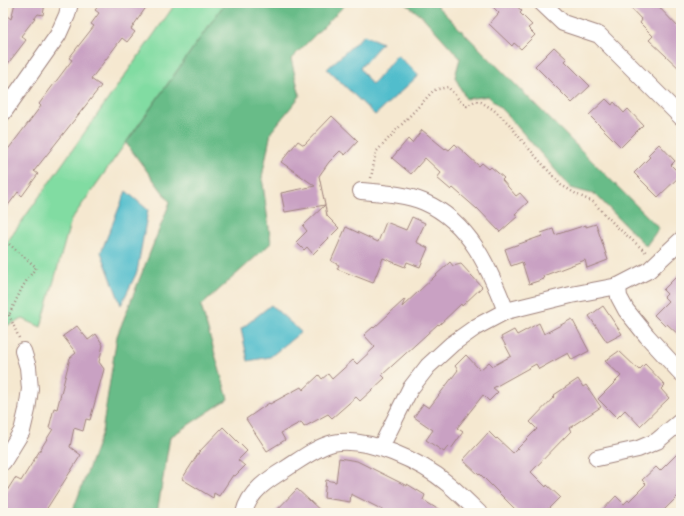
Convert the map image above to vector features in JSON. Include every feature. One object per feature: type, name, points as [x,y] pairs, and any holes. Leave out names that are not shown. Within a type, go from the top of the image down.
[{"type":"street","points":[[3,113],[58,35],[67,16],[70,3]]},
{"type":"street","points":[[542,3],[564,24],[599,35],[681,117]]},
{"type":"street","points":[[365,191],[400,196],[423,202],[440,210],[455,222],[468,236],[482,256],[493,277],[506,311]]},
{"type":"street","points":[[381,448],[410,389],[428,366],[458,340],[476,327],[506,311],[571,295],[618,286],[649,270],[681,240]]},
{"type":"street","points":[[618,286],[619,297],[626,310],[647,336],[681,373]]},
{"type":"street","points":[[3,462],[22,431],[27,410],[30,389],[28,368],[24,351]]},
{"type":"street","points":[[597,458],[638,449],[657,441],[681,421]]},
{"type":"street","points":[[244,513],[252,496],[262,485],[276,475],[319,448],[345,441],[358,442],[381,448],[412,461],[448,483],[471,510]]},
{"type":"path","points":[[365,191],[376,152],[434,90],[448,87],[461,102],[467,106],[475,101],[481,102],[494,110],[509,124],[561,185],[593,202],[617,227],[657,263]]},
{"type":"path","points":[[3,239],[36,267],[23,286],[9,314],[24,351]]},
{"type":"path","points":[[3,315],[9,314]]},
{"type":"green space","points":[[176,3],[225,3],[71,220],[41,327],[23,319],[3,328],[3,248]]},
{"type":"green space","points":[[225,3],[347,3],[291,59],[300,96],[271,132],[262,177],[271,243],[201,306],[228,399],[170,437],[157,513],[72,513],[102,432],[117,336],[170,202],[126,143]]},
{"type":"green space","points":[[405,3],[434,3],[659,228],[646,246],[596,195],[571,188],[509,117],[488,96],[466,99],[455,77],[460,58],[423,17]]},
{"type":"water","points":[[364,35],[382,43],[360,68],[372,85],[397,55],[419,75],[375,115],[327,69]]},
{"type":"water","points":[[126,191],[148,210],[137,272],[121,305],[101,252]]},
{"type":"water","points":[[271,305],[301,332],[270,357],[248,361],[241,329]]},
{"type":"building","points":[[15,3],[45,3],[43,15],[38,14],[21,36],[26,40],[3,70],[3,13],[11,19]]},
{"type":"building","points":[[101,3],[149,3],[131,29],[135,32],[127,42],[122,38],[91,79],[101,86],[34,171],[38,174],[22,196],[18,192],[3,212],[3,156],[41,106],[39,104],[72,60],[69,58],[94,26],[91,24],[99,13],[95,10]]},
{"type":"building","points":[[489,3],[513,3],[522,11],[520,13],[532,25],[528,28],[535,35],[521,49],[514,43],[512,46],[489,24],[499,13]]},
{"type":"building","points":[[626,3],[655,3],[681,30],[681,70],[649,40],[653,36],[640,23],[642,20]]},
{"type":"building","points":[[554,47],[567,59],[565,61],[590,86],[572,103],[535,66]]},
{"type":"building","points":[[606,99],[612,105],[614,102],[624,113],[628,109],[643,125],[621,147],[589,115]]},
{"type":"building","points":[[332,116],[358,141],[345,155],[340,151],[329,162],[319,176],[325,205],[285,212],[281,193],[315,186],[281,162],[298,141],[304,145]]},
{"type":"building","points":[[422,130],[445,149],[446,148],[449,150],[455,144],[479,166],[482,163],[489,169],[491,167],[504,178],[502,180],[516,196],[520,193],[528,202],[515,214],[518,216],[500,232],[477,208],[453,188],[451,190],[437,178],[441,173],[425,158],[411,174],[392,158],[408,139],[412,143]]},
{"type":"building","points":[[659,144],[675,161],[671,165],[681,175],[658,197],[634,173],[650,157],[648,155]]},
{"type":"building","points":[[325,205],[327,216],[339,228],[313,254],[307,247],[304,250],[296,242],[307,231],[303,226]]},
{"type":"building","points":[[412,217],[425,223],[416,242],[428,248],[420,267],[407,262],[405,267],[383,258],[373,283],[337,269],[339,265],[331,261],[346,227],[378,242],[386,222],[406,230]]},
{"type":"building","points":[[596,224],[608,260],[587,268],[585,260],[543,276],[544,279],[529,284],[522,262],[511,266],[505,249],[542,236],[541,233],[553,229],[555,235],[586,225],[586,227]]},
{"type":"building","points":[[450,262],[453,266],[461,264],[482,287],[462,306],[461,304],[439,325],[438,324],[382,375],[385,378],[360,401],[356,397],[332,418],[328,414],[304,427],[301,422],[281,433],[285,440],[267,451],[246,419],[269,403],[270,404],[301,387],[303,390],[319,375],[322,379],[328,374],[332,379],[353,360],[357,364],[375,347],[364,335],[373,327],[374,328],[405,299],[402,307]]},
{"type":"building","points":[[681,272],[681,337],[667,324],[665,326],[654,315],[668,301],[664,297],[667,294],[663,290]]},
{"type":"building","points":[[603,306],[622,334],[607,342],[589,316]]},
{"type":"building","points":[[572,319],[589,351],[572,360],[568,353],[539,369],[536,364],[493,388],[498,392],[489,401],[483,395],[457,428],[463,432],[451,449],[448,446],[444,452],[426,440],[433,430],[414,417],[423,404],[429,408],[458,370],[455,366],[466,355],[480,370],[489,362],[493,366],[511,356],[501,337],[514,330],[517,335],[539,323],[544,334]]},
{"type":"building","points":[[77,326],[88,340],[96,334],[103,345],[99,362],[104,369],[90,420],[86,419],[83,431],[74,428],[70,447],[81,455],[44,513],[3,513],[3,497],[15,478],[21,481],[53,429],[49,428],[54,408],[57,409],[70,358],[76,353],[63,336]]},
{"type":"building","points":[[619,351],[639,370],[645,364],[665,385],[661,389],[669,398],[640,426],[625,410],[617,418],[598,399],[621,376],[605,361]]},
{"type":"building","points":[[578,379],[583,387],[586,385],[601,407],[569,428],[571,431],[531,472],[546,487],[547,485],[560,497],[544,513],[519,513],[480,474],[479,475],[463,460],[489,432],[513,453],[537,429],[530,422],[555,396],[554,395]]},
{"type":"building","points":[[223,427],[247,451],[238,460],[245,466],[235,476],[233,475],[219,496],[214,493],[213,498],[182,479],[200,451]]},
{"type":"building","points":[[681,450],[681,493],[661,513],[600,513],[616,496],[624,504],[628,500],[629,501],[646,484],[642,480],[656,467],[660,471]]},
{"type":"building","points":[[339,458],[357,461],[407,486],[407,484],[425,495],[423,500],[444,513],[389,513],[351,494],[350,502],[324,498],[326,480],[336,482]]},
{"type":"building","points":[[297,489],[323,513],[274,513]]}]
